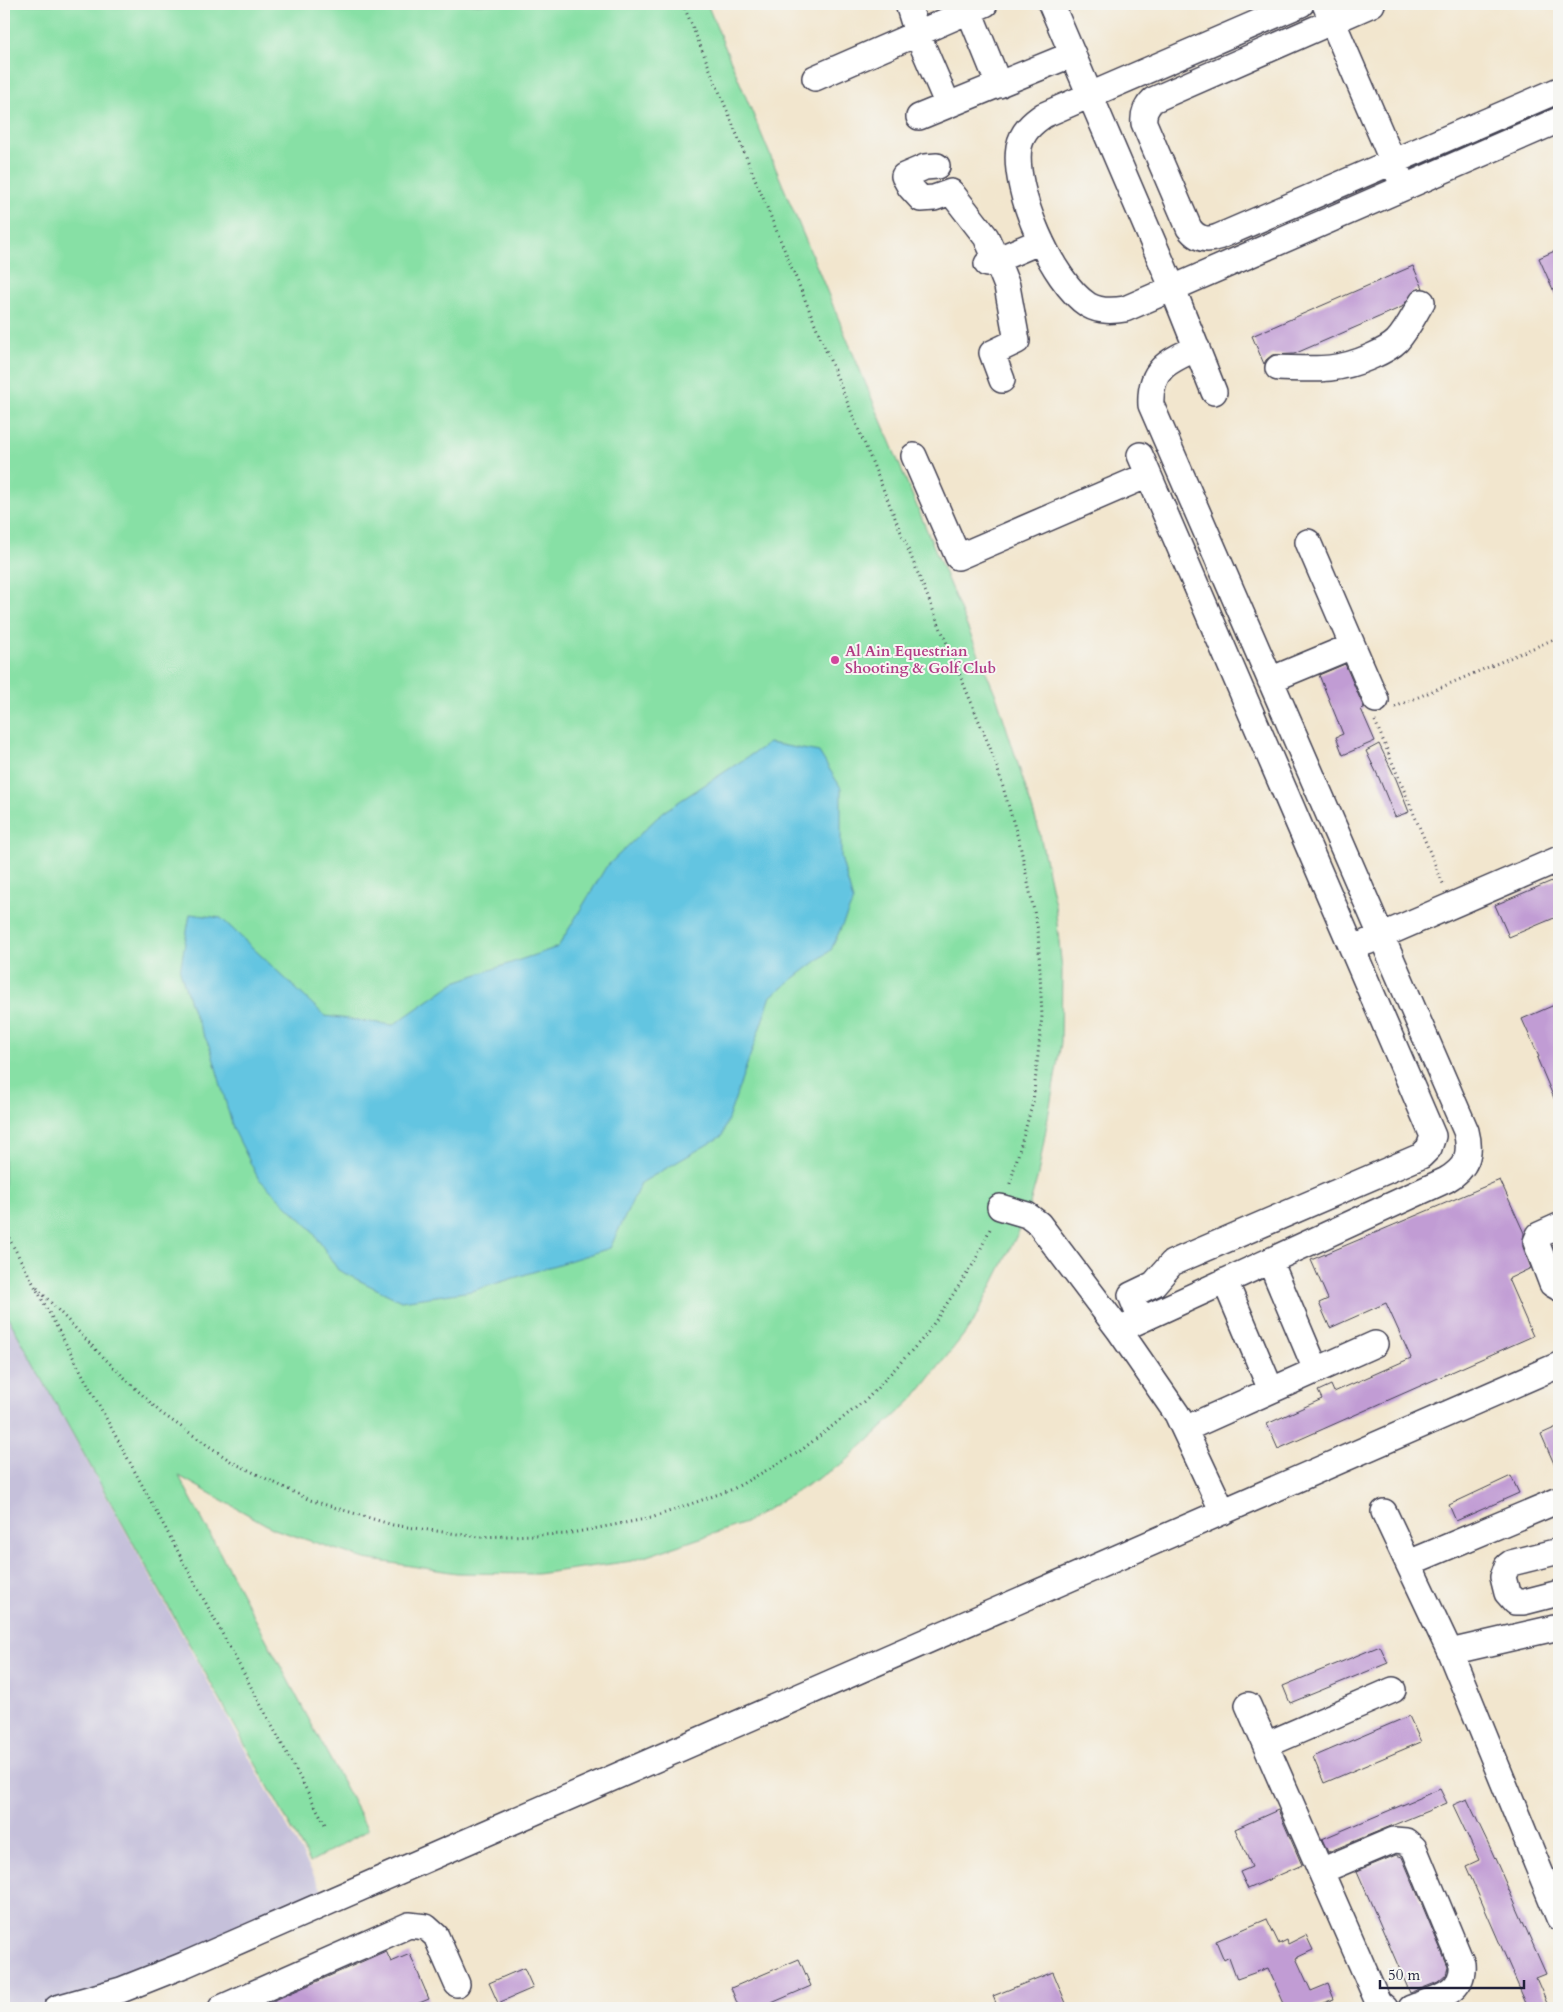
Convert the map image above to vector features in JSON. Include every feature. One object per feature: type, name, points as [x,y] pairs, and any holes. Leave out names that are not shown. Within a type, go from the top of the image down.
[{"type":"street","points":[[908,4],[917,33],[948,105]]},
{"type":"street","points":[[1051,4],[1173,289],[1214,392]]},
{"type":"street","points":[[1301,4],[1044,115],[1032,123],[1024,134],[1019,148],[1022,185],[1027,205],[1041,241],[1068,284],[1088,305],[1099,310],[1125,309],[1559,120]]},
{"type":"street","points":[[1372,4],[1329,12],[1153,100],[1145,110],[1144,123],[1189,228],[1197,236],[1203,239],[1218,237],[1559,90]]},
{"type":"street","points":[[814,78],[977,7],[999,85]]},
{"type":"street","points":[[1329,12],[1404,188]]},
{"type":"street","points":[[919,117],[1073,54]]},
{"type":"street","points":[[937,166],[925,168],[904,176],[910,187],[921,199],[934,198],[951,192],[986,237],[1007,286],[1017,341],[992,352],[1002,380]]},
{"type":"street","points":[[997,261],[1041,241]]},
{"type":"street","points":[[1278,368],[1336,369],[1382,352],[1396,342],[1422,302]]},
{"type":"street","points":[[1130,1325],[1446,1180],[1460,1170],[1468,1154],[1469,1143],[1466,1131],[1151,405],[1152,384],[1162,367],[1196,348]]},
{"type":"street","points":[[914,456],[958,557],[1144,465],[1432,1130],[1433,1136],[1430,1148],[1421,1156],[1172,1263],[1154,1284],[1131,1295],[1130,1325]]},
{"type":"street","points":[[1308,542],[1380,709]]},
{"type":"street","points":[[1270,680],[1352,646]]},
{"type":"street","points":[[1353,948],[1559,859]]},
{"type":"street","points":[[1000,1207],[1027,1215],[1039,1224],[1130,1325],[1185,1429],[1223,1512]]},
{"type":"street","points":[[1559,1226],[1540,1234],[1536,1242],[1552,1284],[1559,1288]]},
{"type":"street","points":[[1270,1261],[1316,1370]]},
{"type":"street","points":[[1225,1281],[1272,1390]]},
{"type":"street","points":[[1185,1429],[1375,1344]]},
{"type":"street","points":[[57,2008],[121,1990],[184,1965],[1559,1366]]},
{"type":"street","points":[[1409,1563],[1559,1500]]},
{"type":"street","points":[[1384,1512],[1450,1652],[1559,1918]]},
{"type":"street","points":[[1553,1553],[1558,1597],[1520,1603],[1511,1600],[1507,1594],[1502,1577],[1507,1566],[1511,1563],[1553,1553]]},
{"type":"street","points":[[1450,1652],[1559,1627]]},
{"type":"street","points":[[1266,1744],[1394,1690]]},
{"type":"street","points":[[1248,1705],[1378,2002],[1385,2008]]},
{"type":"street","points":[[1321,1871],[1394,1840],[1406,1841],[1414,1848],[1462,1964],[1463,1972],[1461,1980],[1453,1990],[1411,2008]]},
{"type":"street","points":[[221,2008],[409,1925],[426,1928],[436,1936],[457,1984]]},
{"type":"path","points":[[37,1288],[98,1352],[161,1412],[232,1462],[310,1500],[393,1525],[470,1536],[566,1534],[660,1515],[733,1489],[799,1452],[867,1399],[926,1336],[974,1264],[1010,1185],[1033,1102],[1042,1016],[1038,930],[1020,845],[995,760],[683,4]]},
{"type":"path","points":[[1452,905],[1380,709],[1559,637]]},
{"type":"path","points":[[4,1229],[326,1826]]},
{"type":"shaded area","points":[[4,1310],[328,1901],[52,2008],[4,2005]]},
{"type":"green space","points":[[4,4],[707,4],[997,698],[1039,830],[1055,905],[1062,969],[1061,1043],[1038,1175],[1027,1215],[973,1323],[914,1398],[845,1462],[745,1523],[632,1561],[537,1574],[457,1573],[365,1559],[274,1529],[179,1476],[368,1830],[310,1862],[4,1310]]},
{"type":"water","points":[[769,743],[819,752],[841,788],[841,857],[853,901],[831,950],[771,996],[722,1136],[641,1183],[610,1248],[472,1291],[401,1301],[338,1270],[311,1229],[258,1178],[233,1128],[211,1050],[193,1012],[180,971],[190,914],[221,918],[325,1016],[393,1025],[455,982],[558,947],[606,867],[663,812]]},
{"type":"building","points":[[1559,249],[1559,303],[1539,258]]},
{"type":"building","points":[[1413,266],[1423,288],[1415,290],[1402,307],[1294,354],[1272,355],[1264,364],[1252,336]]},
{"type":"building","points":[[1345,664],[1364,708],[1361,709],[1375,741],[1343,755],[1336,737],[1343,734],[1319,675]]},
{"type":"building","points":[[1379,744],[1409,812],[1395,817],[1366,751]]},
{"type":"building","points":[[1559,878],[1559,916],[1509,937],[1495,905]]},
{"type":"building","points":[[1559,1003],[1559,1110],[1522,1019]]},
{"type":"building","points":[[1500,1180],[1524,1233],[1523,1247],[1531,1268],[1508,1279],[1533,1336],[1278,1449],[1267,1424],[1322,1399],[1318,1391],[1331,1385],[1334,1392],[1411,1358],[1386,1303],[1330,1328],[1319,1303],[1328,1299],[1311,1260]]},
{"type":"building","points":[[1559,1426],[1559,1475],[1541,1434]]},
{"type":"building","points":[[1511,1476],[1519,1493],[1456,1521],[1449,1505]]},
{"type":"building","points":[[1380,1646],[1388,1663],[1290,1703],[1283,1686]]},
{"type":"building","points":[[1409,1716],[1421,1742],[1324,1783],[1313,1757]]},
{"type":"building","points":[[1440,1789],[1447,1803],[1328,1852],[1322,1839]]},
{"type":"building","points":[[1467,1799],[1546,1974],[1536,1978],[1549,2008],[1528,2008],[1466,1866],[1479,1860],[1453,1805]]},
{"type":"building","points":[[1278,1810],[1302,1865],[1248,1889],[1240,1872],[1252,1867],[1235,1829]]},
{"type":"building","points":[[1396,1855],[1402,1857],[1448,1967],[1446,1975],[1438,1982],[1410,1993],[1357,1871]]},
{"type":"building","points":[[1267,1919],[1279,1944],[1287,1940],[1288,1944],[1306,1935],[1313,1950],[1296,1958],[1311,1991],[1328,1984],[1334,1999],[1309,2008],[1286,2008],[1268,1968],[1237,1979],[1229,1957],[1224,1960],[1216,1941]]},
{"type":"building","points":[[386,1951],[391,1962],[410,1954],[429,1999],[407,2008],[257,2008]]},
{"type":"building","points":[[799,1959],[811,1986],[760,2008],[739,2008],[731,1988]]},
{"type":"building","points":[[524,1968],[533,1988],[498,2003],[489,1983]]},
{"type":"building","points":[[1053,1972],[1068,2008],[998,2008],[993,1996]]},
{"type":"place","name":"Al Ain Equestrian Shooting & Golf Club","points":[[835,660]]}]
